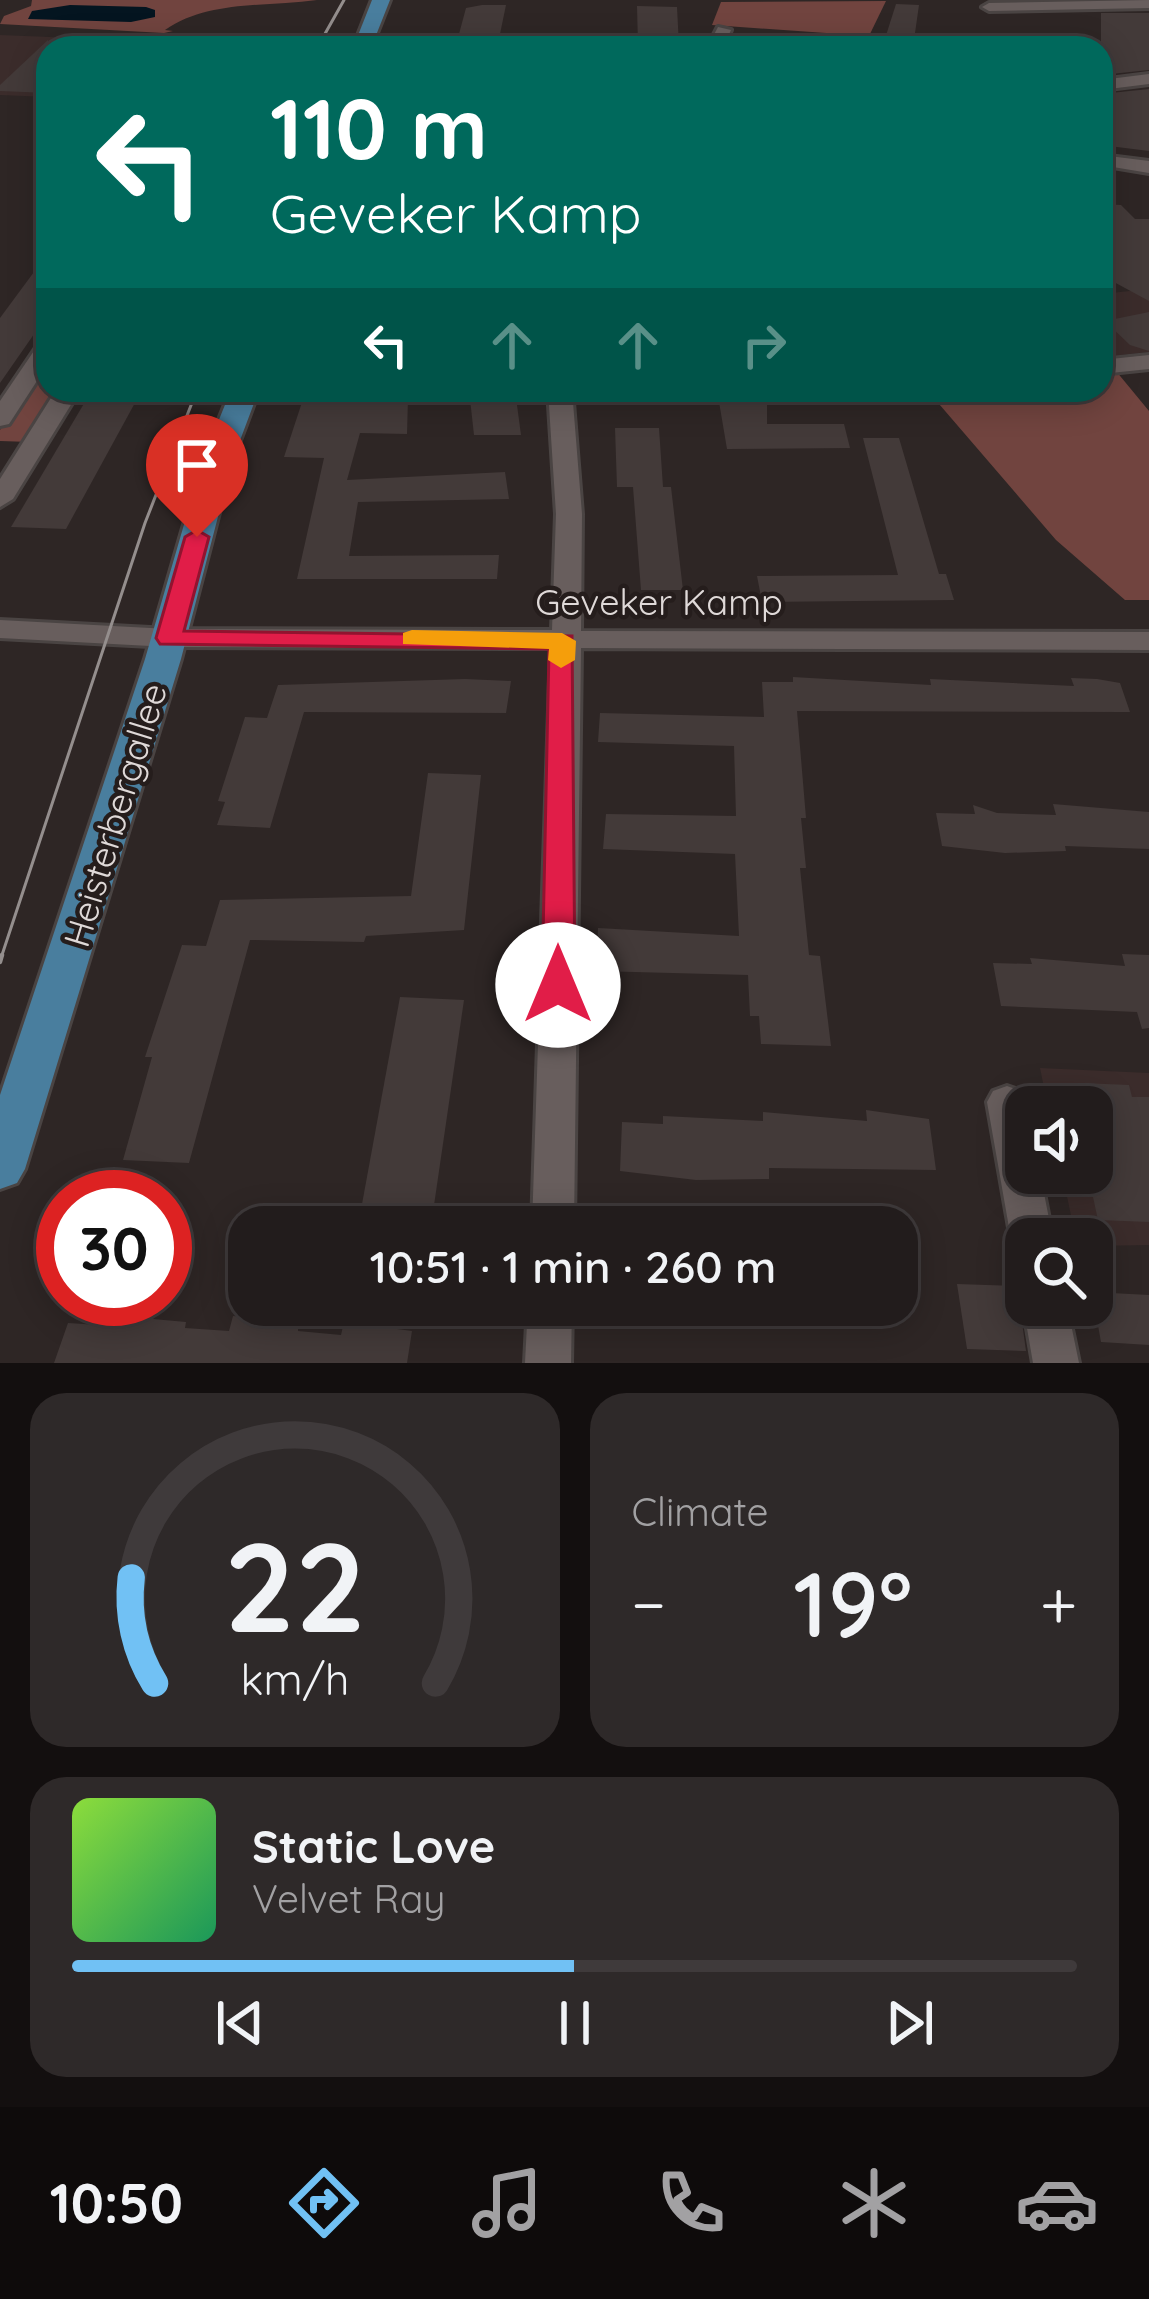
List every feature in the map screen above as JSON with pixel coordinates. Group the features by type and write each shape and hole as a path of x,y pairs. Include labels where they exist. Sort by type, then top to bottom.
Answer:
{"main road":[{"path":"367,36 381,0"},
{"name":"Heisterbergallee","path":"0,1169 239,402"}],"street":[{"path":"989,7 1149,4"},
{"path":"720,36 723,29"},
{"path":"1113,84 1149,80"},
{"path":"1113,162 1149,167"},
{"path":"1113,366 1149,362"},
{"path":"0,419 36,365"},
{"path":"0,499 61,402"},
{"path":"553,1206 569,474 561,402"},
{"path":"0,449 31,450"},
{"name":"Geveker Kamp","path":"0,629 169,638 1149,641"},
{"path":"548,1363 549,1326"},
{"path":"1049,1326 1056,1363"}],"shaded area":[{"path":"32,0 317,0 219,9 182,20 165,30 173,31 164,33 0,24 4,16 31,6"},
{"path":"886,1 869,36 712,25 721,2"},
{"path":"0,35 36,36 36,96 0,95"},
{"path":"1149,289 1149,352 1113,356 1113,293"},
{"path":"1113,371 1149,411 1149,600 1125,600 1056,540 937,402 1113,402"},
{"path":"36,375 36,402 55,402 30,442 0,441 0,430"},
{"path":"1040,1068 1149,1073 1149,1245 1113,1246 1113,1218 1072,1218 1066,1194 1113,1194 1113,1086 1044,1086"}],"water":[{"path":"70,5 146,7 155,10 155,17 131,22 28,19 32,11"}],"building":[{"path":"896,4 919,5 914,36 886,36"},
{"path":"506,5 500,34 459,34 466,8"},
{"path":"637,6 677,7 678,36 638,36"},
{"path":"1101,13 1149,13 1149,70 1113,74 1113,36 1101,36"},
{"path":"36,51 36,92 0,91 0,85"},
{"path":"1149,89 1149,151 1113,146 1113,93"},
{"path":"1113,205 1121,205 1135,219 1149,219 1149,301 1113,282"},
{"path":"36,269 36,331 0,383 0,318"},
{"path":"1149,312 1149,351 1130,345 1113,329 1113,319"},
{"path":"85,402 135,402 66,529 11,527"},
{"path":"302,402 408,402 407,434 360,433 347,480 505,472 509,499 358,502 349,556 499,555 497,579 297,579 324,458 284,457"},
{"path":"470,402 517,402 521,435 474,435"},
{"path":"719,402 767,402 767,424 844,424 850,448 727,449"},
{"path":"615,428 659,428 663,487 671,487 683,590 641,590 633,487 617,487"},
{"path":"863,438 899,438 939,574 946,574 954,600 762,602 757,576 898,575"},
{"path":"793,677 1074,686 1071,678 1097,679 1120,683 1130,712 797,711 806,818 801,818 806,868 800,868 809,955 820,956 831,1046 761,1044 759,1016 750,1016 748,975 596,971 598,928 739,936 735,854 603,849 606,814 736,816 734,746 598,742 600,713 764,717 762,682 793,682"},
{"path":"511,681 506,713 304,712 270,828 217,825 225,802 218,801 245,717 267,718 278,685"},
{"path":"428,773 481,775 464,930 366,936 364,942 250,940 189,1163 123,1160 152,1057 145,1057 182,945 206,946 220,900 411,896"},
{"path":"1053,804 1149,812 1149,849 1065,846 1066,851 1005,853 942,846 936,813 975,814 973,805 997,813 1056,815"},
{"path":"1122,954 1149,955 1149,1028 1142,1029 1137,1012 1001,1006 993,963 1032,964 1030,958 1125,966"},
{"path":"400,997 464,1000 434,1206 362,1206"},
{"path":"1129,1085 1132,1097 1149,1097 1149,1222 1098,1218 1093,1197 1085,1197 1113,1194 1113,1086 1083,1086"},
{"path":"866,1110 929,1119 936,1170 769,1168 769,1179 696,1180 620,1171 622,1122 663,1124 663,1116 763,1121 763,1112 867,1121"},
{"path":"957,1284 1005,1286 1005,1326 1023,1326 1026,1351 967,1349"},
{"path":"1113,1293 1149,1295 1149,1345 1101,1342 1098,1326 1113,1326"},
{"path":"67,1326 185,1326 229,1331 230,1326 282,1326 341,1335 343,1326 412,1331 407,1363 54,1363"}],"tram line":[{"path":"324,36 344,0"},
{"path":"1,958 145,523 192,402"},
{"path":"0,962 2,955"}],"slow traffic":[{"path":"412,638 562,641 561,660"}],"route":[{"path":"197,537 169,638 562,641 558,985"}]}
